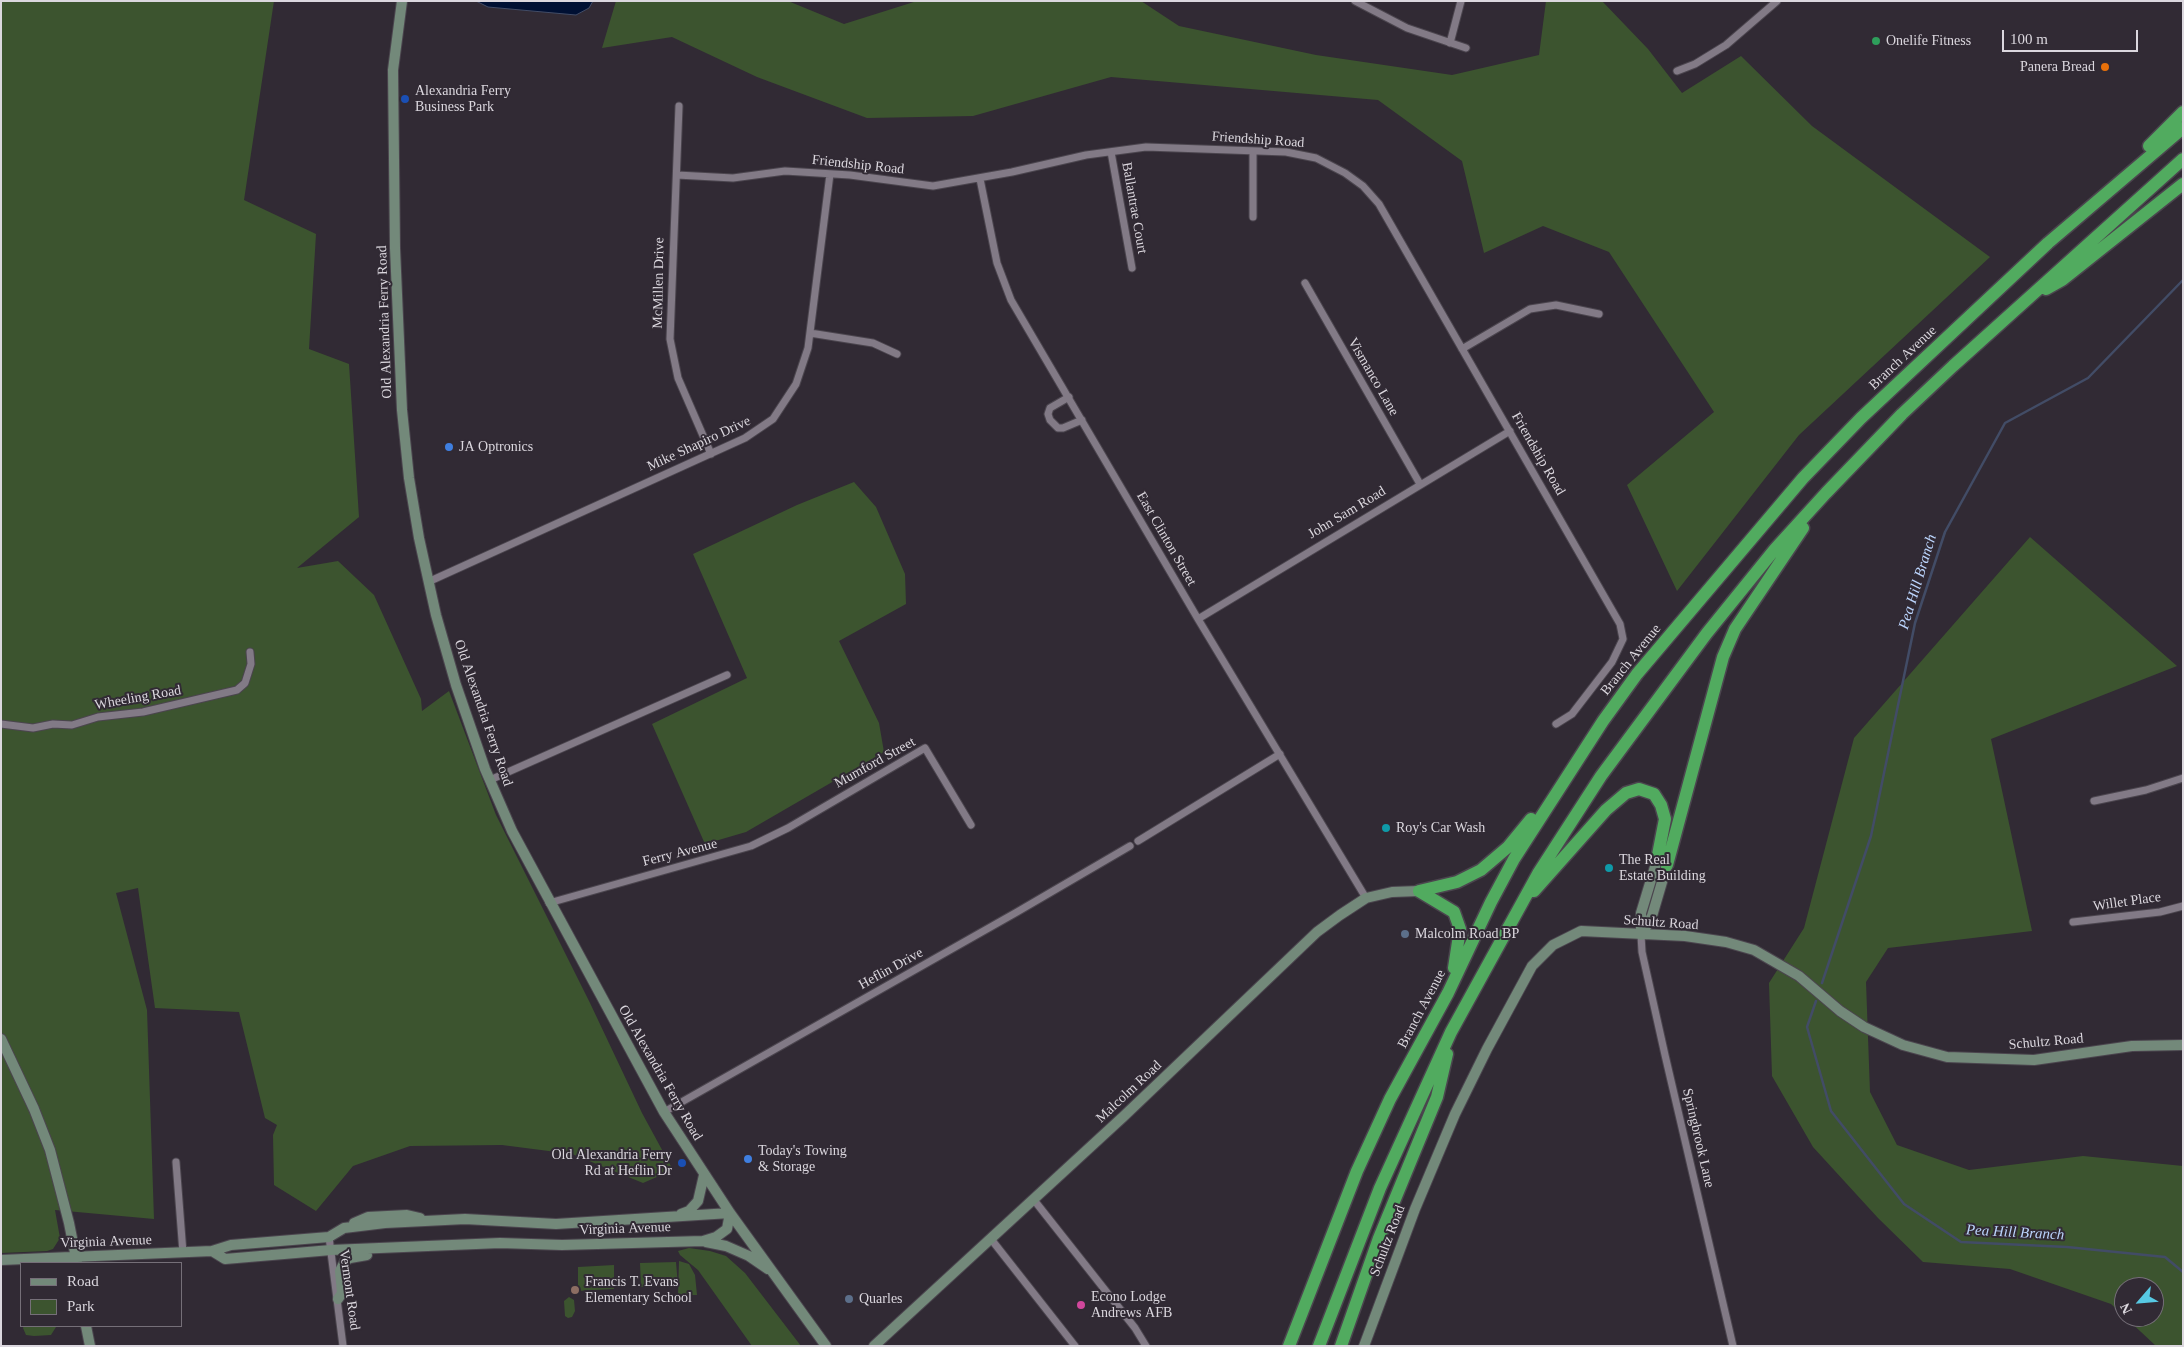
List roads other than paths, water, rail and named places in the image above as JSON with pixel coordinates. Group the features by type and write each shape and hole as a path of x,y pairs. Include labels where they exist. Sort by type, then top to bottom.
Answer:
{"highway":[{"path":"2048,243 2183,112"},
{"name":"Branch Avenue","path":"1290,1346 1357,1172 1386,1108 1448,993 1490,902 1514,859 1603,721 1637,674 1803,478 1902,379 2048,243 2183,128"},
{"path":"1319,1346 1380,1188 1451,1032 1520,905 1563,832 1601,776 1686,660 1774,549 1826,493 1902,414 2183,159"},
{"path":"2029,298 2062,280 2183,184"},
{"path":"1662,863 1723,657 1735,629 1826,493"},
{"path":"1419,891 1457,882 1481,870 1508,848 1574,766"},
{"path":"1520,905 1606,810 1626,793 1639,789 1654,794 1661,805 1665,819 1662,863"},
{"path":"1419,891 1454,912 1460,929 1459,948 1448,993"},
{"path":"1341,1346 1379,1238 1437,1097 1451,1032"},
{"path":"1280,1346 1322,1266"}],"street":[{"name":"Old Alexandria Ferry Road","path":"402,1 393,70 394,179 400,370 409,478 428,582 456,685 490,780 512,831 664,1112 730,1213 826,1346"},
{"path":"1355,1 1407,28 1466,48"},
{"path":"1450,43 1461,1"},
{"path":"1677,70 1695,64 1726,45 1777,1"},
{"name":"McMillen Drive","path":"679,106 671,277 672,352 682,388 711,454"},
{"name":"Friendship Road","path":"677,175 733,178 781,171 830,174 933,186 980,179 1111,152 1146,147 1286,152 1316,158 1340,169 1364,186 1379,204 1620,624 1623,636 1612,662 1576,709 1556,724"},
{"path":"1253,151 1253,217"},
{"name":"Ballantrae Court","path":"1111,152 1132,268"},
{"name":"Mike Shapiro Drive","path":"428,582 711,454 753,434 773,419 790,395 800,374 810,333 830,174"},
{"name":"East Clinton Street","path":"980,179 993,249 1006,290 1198,619 1366,898"},
{"name":"Vismanco Lane","path":"1305,283 1420,484"},
{"path":"1462,349 1530,309 1556,305 1598,314"},
{"path":"810,333 873,343 897,354"},
{"path":"1069,397 1050,408 1048,414 1052,424 1063,428 1082,420"},
{"name":"John Sam Road","path":"1198,619 1510,431"},
{"name":"Wheeling Road","path":"1,724 34,728 53,724 72,725 98,717 143,712 237,690 245,683 251,664 250,652"},
{"path":"490,780 727,676"},
{"name":"Mumford Street","path":"812,813 925,748 971,824"},
{"path":"1138,841 1280,754"},
{"path":"2094,801 2146,790 2183,778"},
{"name":"Ferry Avenue","path":"549,902 738,851 766,839 812,813"},
{"name":"Heflin Drive","path":"664,1112 1130,846"},
{"path":"1641,935 1652,916 1662,863"},
{"name":"Malcolm Road","path":"874,1346 1034,1200 1318,932 1340,914 1366,898 1392,892 1419,891"},
{"name":"Willet Place","path":"2073,922 2160,912 2183,906"},
{"name":"Schultz Road","path":"1364,1346 1415,1209 1455,1114 1487,1049 1532,966 1553,945 1581,931 1685,936 1726,942 1754,950 1799,976 1840,1011 1864,1027 1903,1045 1936,1055 1964,1059 2034,1060 2132,1046 2183,1044"},
{"name":"Springbrook Lane","path":"1641,935 1642,952 1663,1046 1733,1346"},
{"path":"1,1039 38,1116 50,1150 76,1260"},
{"path":"176,1162 183,1253"},
{"path":"676,1217 696,1205 704,1175"},
{"path":"1034,1200 1135,1328 1146,1346"},
{"name":"Virginia Avenue","path":"1,1260 76,1260 212,1251 232,1245 329,1237 344,1228 385,1223 466,1220 556,1224 730,1213 727,1229 716,1237 703,1241 562,1245 500,1243 331,1250 224,1259 212,1251"},
{"name":"Vermont Road","path":"329,1237 344,1346"},
{"path":"992,1239 1075,1346"},
{"path":"703,1241 726,1246 749,1256 773,1272"},
{"path":"338,1300 342,1293 340,1271 345,1261 350,1258 367,1255 375,1249"},
{"path":"86,1327 90,1346"}],"water":[{"path":"476,1 593,1 589,8 576,15 488,7"}],"waterway":[{"name":"Pea Hill Branch","path":"1822,983 1871,836 1915,623 1945,532 2005,423 2088,378 2183,280"},
{"name":"Pea Hill Branch","path":"1816,1001 1807,1027 1831,1111 1904,1204 1961,1242 2067,1247 2165,1257 2183,1272"}],"place":[{"name":"Onelife Fitness","path":"1876,41"},
{"name":"Panera Bread","path":"2105,67"},
{"name":"Alexandria Ferry Business Park","path":"405,99"},
{"name":"JA Optronics","path":"449,447"},
{"name":"Roy's Car Wash","path":"1386,828"},
{"name":"The Real Estate Building","path":"1609,868"},
{"name":"Malcolm Road BP","path":"1405,934"},
{"name":"Today's Towing & Storage","path":"748,1159"},
{"name":"Old Alexandria Ferry Rd at Heflin Dr","path":"682,1163"},
{"name":"Francis T. Evans Elementary School","path":"575,1290"},
{"name":"Quarles","path":"849,1299"},
{"name":"Econo Lodge Andrews AFB","path":"1081,1305"}]}
